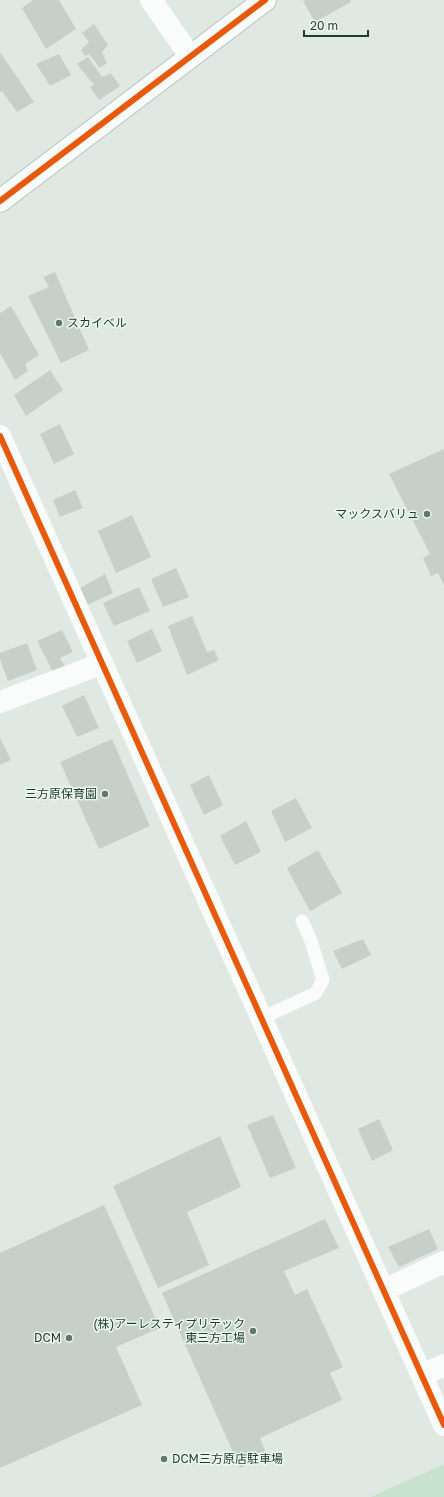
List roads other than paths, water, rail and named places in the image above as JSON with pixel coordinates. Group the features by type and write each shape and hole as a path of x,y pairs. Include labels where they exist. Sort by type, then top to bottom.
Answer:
{"street":[{"path":"150,0 190,56"},
{"path":"0,200 265,0"},
{"path":"0,436 101,664 423,1375 444,1425"},
{"path":"0,702 101,664"},
{"path":"384,1290 444,1262"},
{"path":"423,1375 444,1365"}],"lane":[{"path":"262,1018 316,993 323,980 322,972 310,938 302,921"}],"place":[{"name":"スカイベル","path":"59,323"},
{"name":"マックスバリュ","path":"427,514"},
{"name":"三方原保育園","path":"105,794"},
{"name":"(株)アーレスティプリテック 東三方工場","path":"253,1331"},
{"name":"DCM","path":"69,1338"},
{"name":"DCM三方原店駐車場","path":"164,1459"}]}
